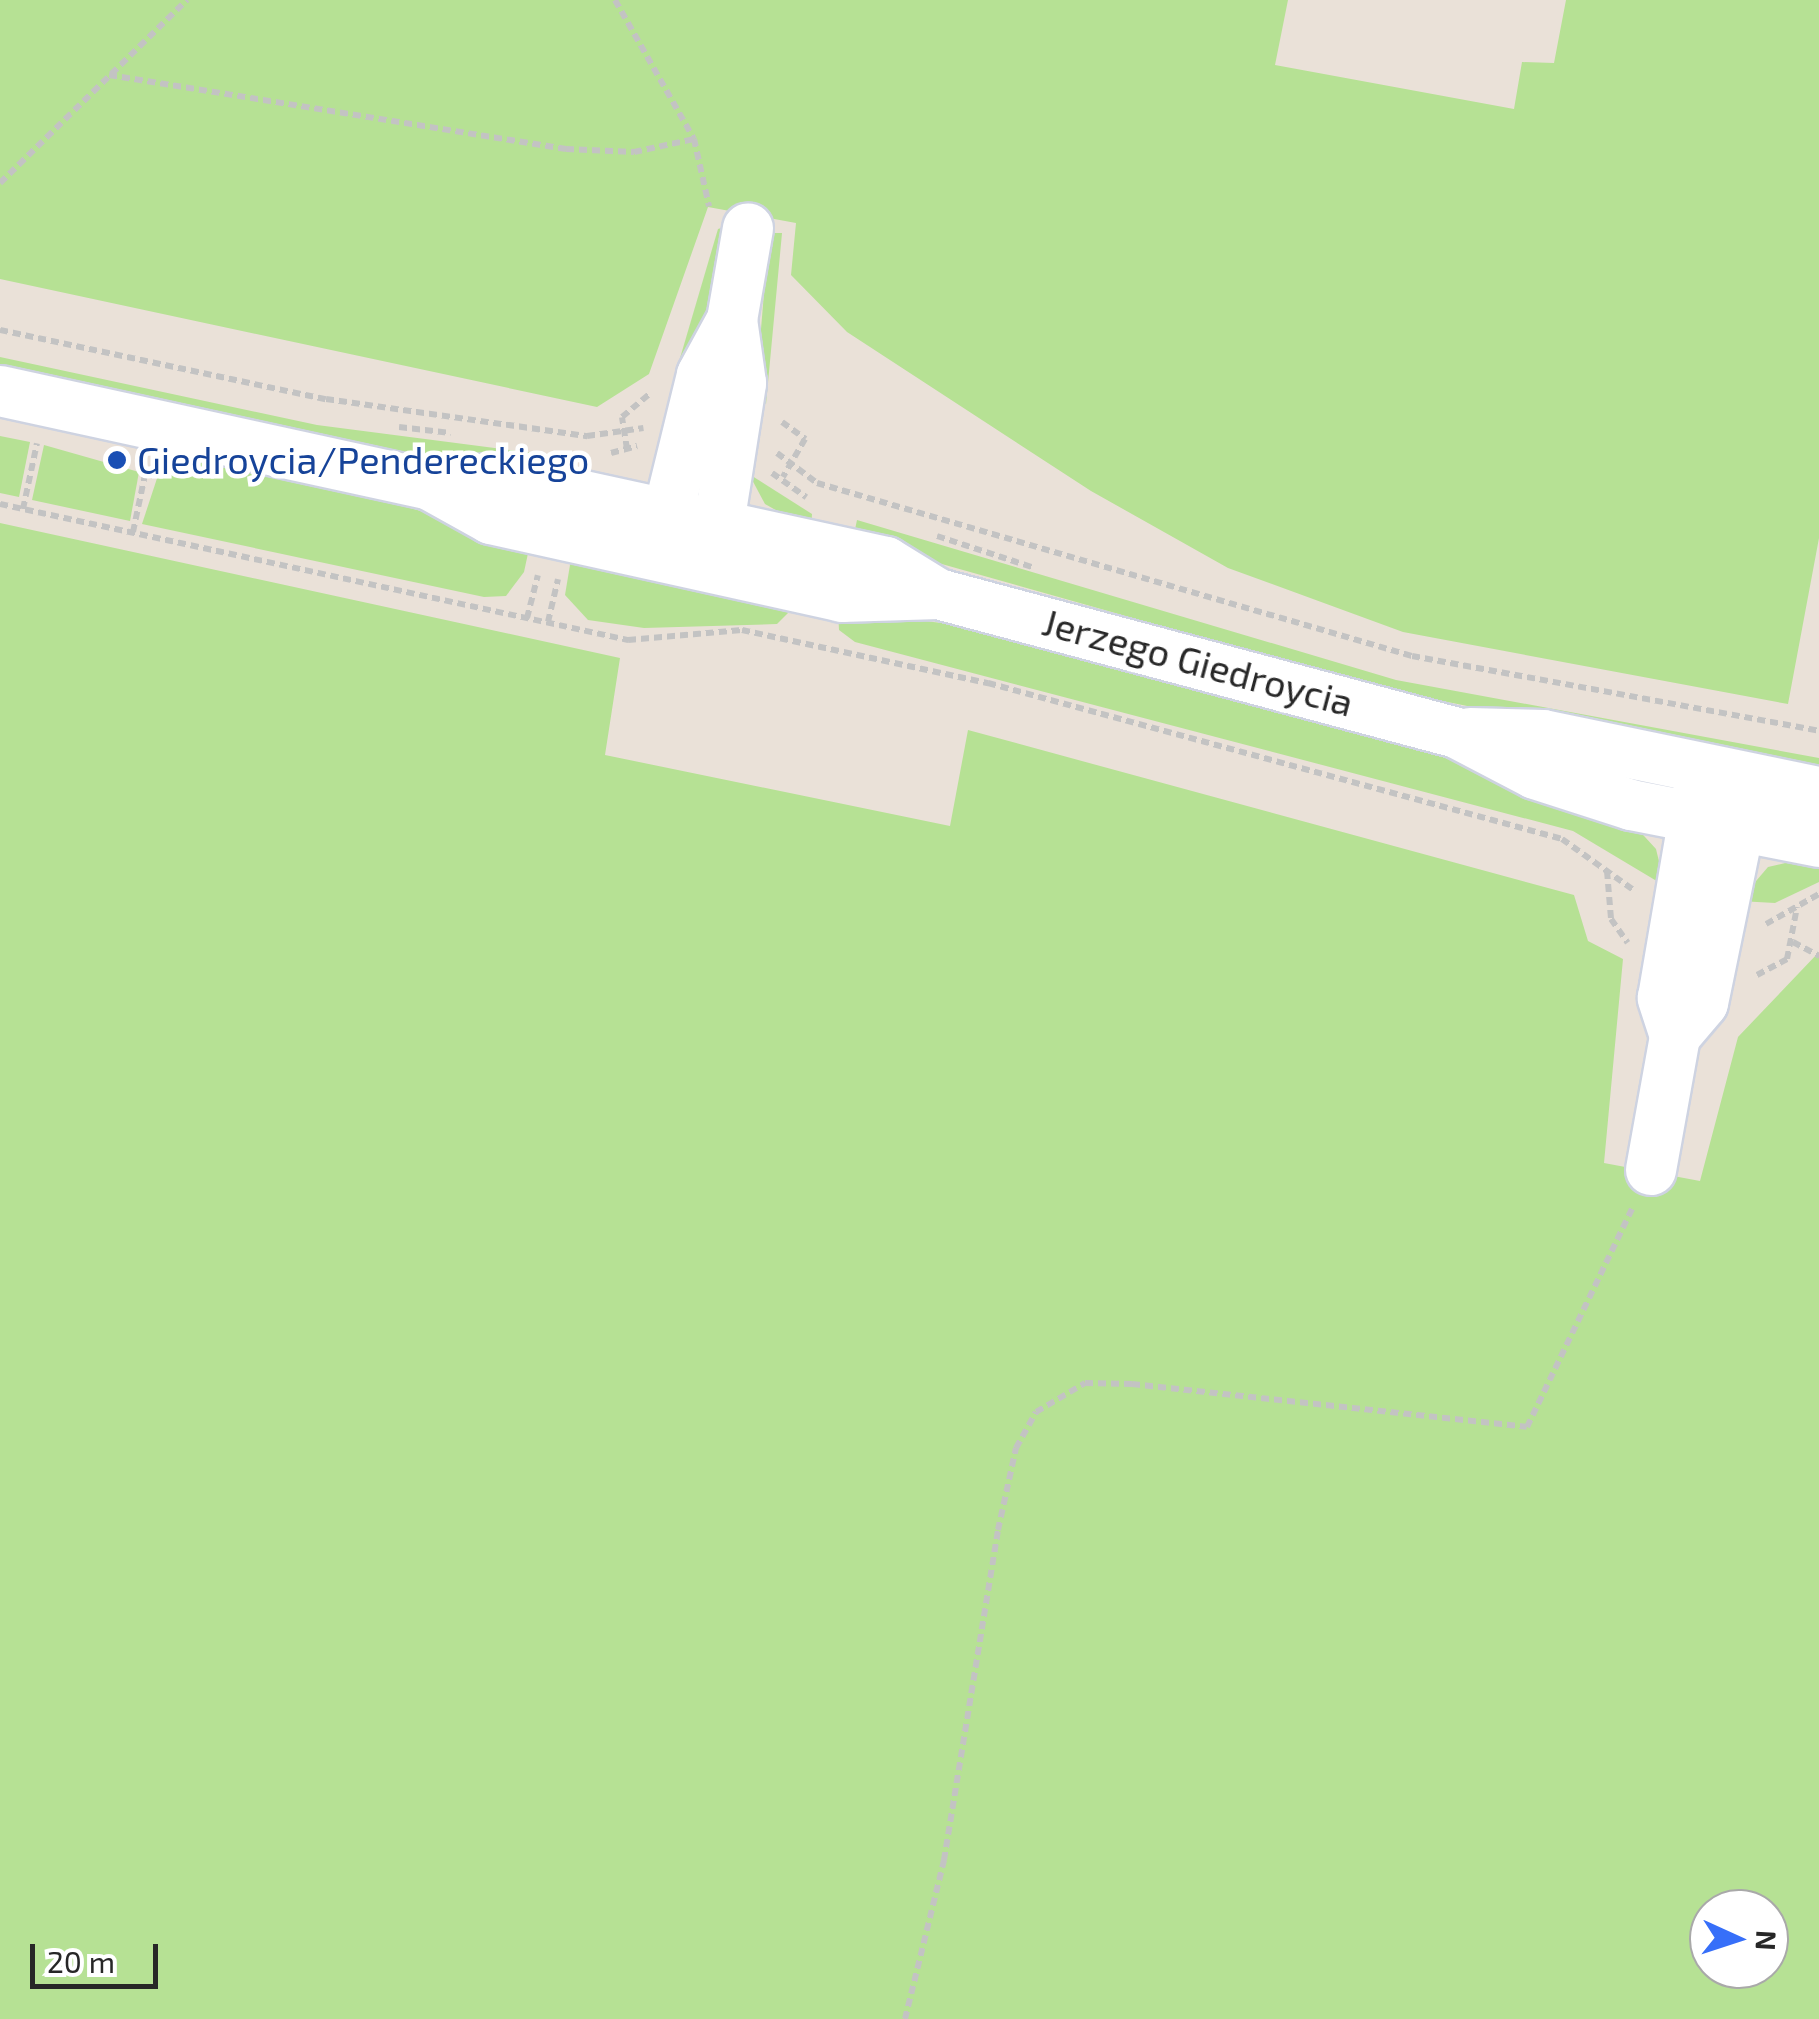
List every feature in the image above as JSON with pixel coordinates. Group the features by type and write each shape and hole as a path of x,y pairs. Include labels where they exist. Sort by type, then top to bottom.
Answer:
{"street":[{"path":"716,544 741,383 732,320 731,226"},
{"path":"663,533 702,375 732,320"},
{"name":"Jerzego Giedroycia","path":"0,391 428,484 491,519 663,533 716,544 855,599 938,594 1456,733 1534,774 1716,824 1819,842"},
{"name":"Jerzego Giedroycia","path":"1456,733 1543,735 1819,792"},
{"path":"1651,1170 1676,1036 1663,998 1716,824 1726,775"}],"path":[{"path":"0,183 187,0"},
{"path":"615,0 694,139 731,226"},
{"path":"109,75 566,149 634,152 694,139"},
{"path":"0,330 326,400 586,436 655,426"},
{"path":"393,426 468,434"},
{"path":"22,509 38,435 57,439"},
{"path":"486,436 536,444"},
{"path":"768,447 817,483 1357,642 1819,731"},
{"path":"600,456 652,448"},
{"path":"134,532 148,458"},
{"path":"761,470 824,506"},
{"path":"0,504 628,640 742,630 988,684 1562,839 1650,903"},
{"path":"915,529 1057,575"},
{"path":"528,618 540,565"},
{"path":"548,622 560,569"},
{"path":"1746,922 1763,925 1819,894"},
{"path":"1793,942 1819,956"},
{"path":"904,2019 944,1860 1002,1514 1036,1412 1085,1384 1132,1384 1526,1428 1651,1170"}],"green space":[{"path":"0,0 1288,0 1275,65 1514,109 1522,62 1554,63 1566,0 1819,0 1819,538 1788,704 1403,632 1228,568 1091,491 847,332 791,275 796,223 708,207 649,374 597,407 0,279"},
{"path":"733,224 695,350 678,365 718,229"},
{"path":"769,233 782,233 766,404 756,389"},
{"path":"0,357 317,425 549,455 545,472 414,456 0,370"},
{"path":"0,436 30,442 19,497 0,493"},
{"path":"44,445 139,472 130,521 32,500"},
{"path":"166,451 374,497 530,544 524,572 506,596 484,597 142,524"},
{"path":"749,474 812,514 811,530 765,504"},
{"path":"857,520 1396,680 1819,758 1819,778 1384,689 853,539"},
{"path":"0,523 620,658 605,755 950,826 968,730 1574,895 1588,941 1623,959 1604,1163 1700,1181 1738,1037 1819,952 1819,2019 0,2019"},
{"path":"572,553 795,606 777,624 644,628 588,620 565,595"},
{"path":"838,610 965,626 1383,735 1634,825 1656,849 1665,886 1573,831 855,642 839,630"},
{"path":"1819,855 1819,882 1775,903 1739,901 1768,867"}],"place":[{"name":"Giedroycia/Pendereckiego","path":"117,460"}]}
